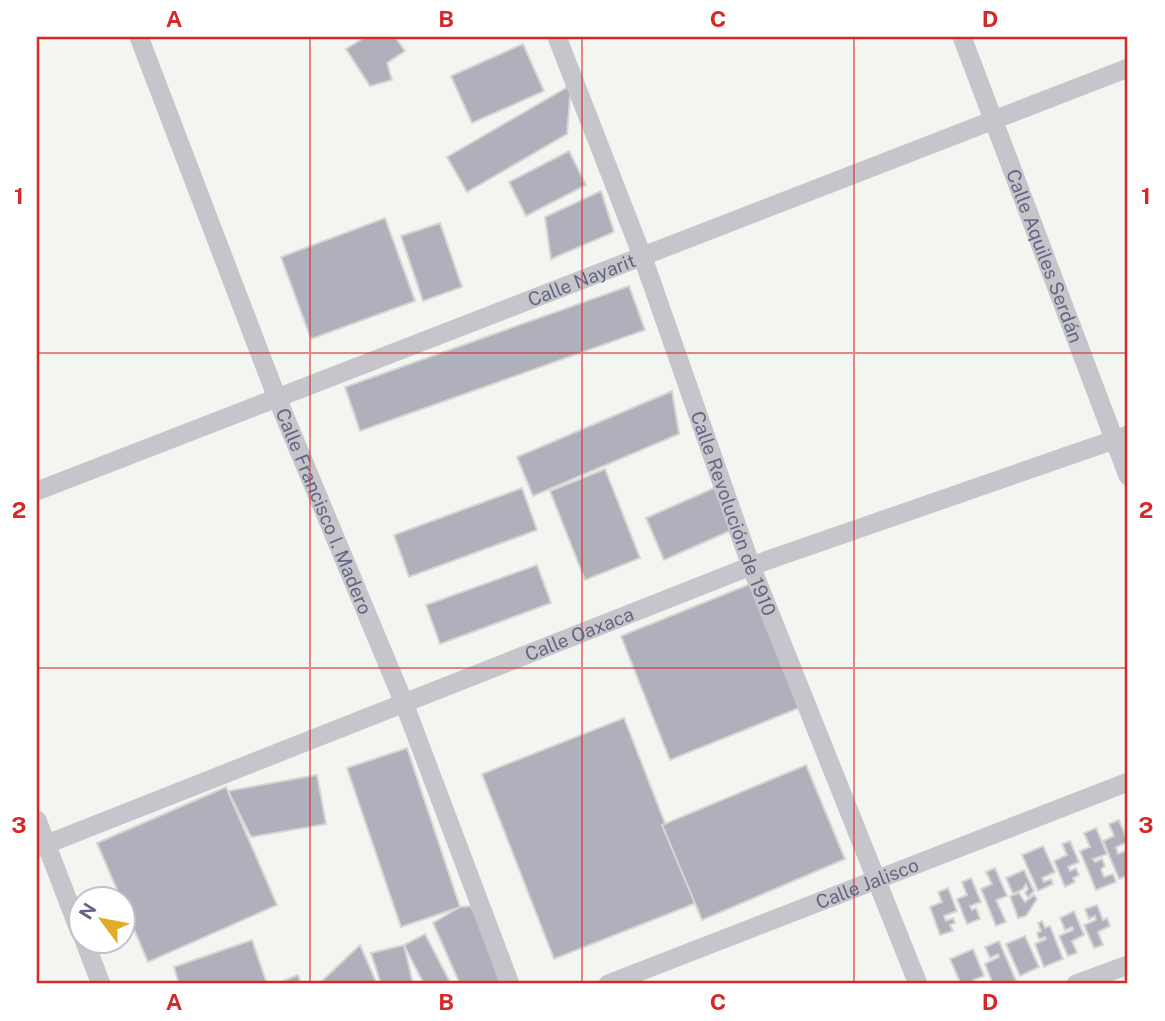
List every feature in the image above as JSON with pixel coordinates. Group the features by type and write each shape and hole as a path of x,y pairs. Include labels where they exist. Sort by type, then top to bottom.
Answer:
{"street":[{"name":"Calle Francisco I. Madero","path":"139,37 277,398 404,703 510,984"},
{"name":"Calle Revolución de 1910","path":"557,37 643,258 751,566 918,984"},
{"name":"Calle Aquiles Serdán","path":"962,37 1122,437 1128,476"},
{"name":"Calle Nayarit","path":"37,491 1128,68"},
{"name":"Calle Oaxaca","path":"42,846 751,566 1122,437"},
{"name":"Calle Jalisco","path":"608,984 1128,782"},
{"path":"37,820 42,846 66,900"},
{"path":"89,954 101,984"},
{"path":"1076,984 1128,965"}],"building":[{"path":"365,37 395,37 405,51 387,63 392,80 370,86 346,49"},
{"path":"523,44 544,91 472,123 451,76"},
{"path":"571,85 567,134 467,192 447,157"},
{"path":"569,151 586,185 526,216 509,182"},
{"path":"601,191 614,232 551,259 545,217"},
{"path":"385,218 415,301 311,339 281,257"},
{"path":"440,223 462,287 423,301 401,236"},
{"path":"629,286 645,330 360,431 345,387"},
{"path":"672,391 679,434 533,496 517,457"},
{"path":"605,469 640,558 585,580 550,491"},
{"path":"522,488 537,530 409,577 394,535"},
{"path":"714,488 732,530 664,560 646,518"},
{"path":"537,565 551,603 440,644 426,605"},
{"path":"750,584 799,708 670,760 621,636"},
{"path":"624,718 696,903 554,959 482,774"},
{"path":"407,748 460,907 401,927 347,768"},
{"path":"806,765 845,859 702,920 662,825"},
{"path":"317,775 326,824 251,837 228,791"},
{"path":"226,787 277,905 148,962 136,934 136,884 115,884 97,843"},
{"path":"1119,820 1128,842 1116,847 1118,854 1128,850 1128,875 1119,879 1103,841 1114,836 1109,824"},
{"path":"1096,828 1107,854 1093,859 1095,862 1102,859 1105,866 1101,869 1104,877 1113,874 1116,882 1096,890 1080,851 1090,847 1084,833"},
{"path":"1070,841 1079,862 1068,867 1070,871 1076,868 1079,875 1073,878 1075,882 1065,887 1054,861 1067,855 1062,844"},
{"path":"1043,846 1055,872 1042,878 1044,882 1051,879 1053,884 1038,891 1022,855"},
{"path":"995,868 1007,896 996,900 1006,922 996,926 981,889 992,884 986,872"},
{"path":"1024,870 1034,891 1028,897 1025,893 1028,889 1026,884 1023,889 1013,894 1006,878"},
{"path":"971,878 981,902 970,906 972,910 976,908 980,919 967,924 957,899 967,895 962,882"},
{"path":"948,888 957,911 944,916 946,921 953,918 955,923 950,925 953,931 940,935 930,907 942,902 938,892"},
{"path":"1019,893 1025,902 1034,895 1037,899 1026,916 1018,918 1010,896"},
{"path":"1097,905 1103,920 1107,918 1110,926 1098,932 1103,945 1094,948 1084,925 1096,920 1095,916 1089,919 1085,909"},
{"path":"471,906 506,984 460,984 433,923 460,907"},
{"path":"1074,911 1084,935 1072,941 1077,953 1068,956 1059,936 1073,930 1072,927 1065,930 1060,918"},
{"path":"1042,921 1045,928 1050,926 1063,959 1044,967 1035,944 1046,939 1039,939 1037,933 1041,931 1038,923"},
{"path":"425,934 451,984 424,984 404,945"},
{"path":"1025,936 1039,967 1020,976 1006,944"},
{"path":"252,940 267,984 179,984 174,967"},
{"path":"999,941 1017,983 993,984 985,964 999,957 998,954 990,958 985,947"},
{"path":"360,945 377,984 323,984 322,981"},
{"path":"404,945 413,984 381,984 371,953"},
{"path":"973,949 984,976 973,980 975,984 961,984 950,959"},
{"path":"298,975 301,984 275,984"}]}
